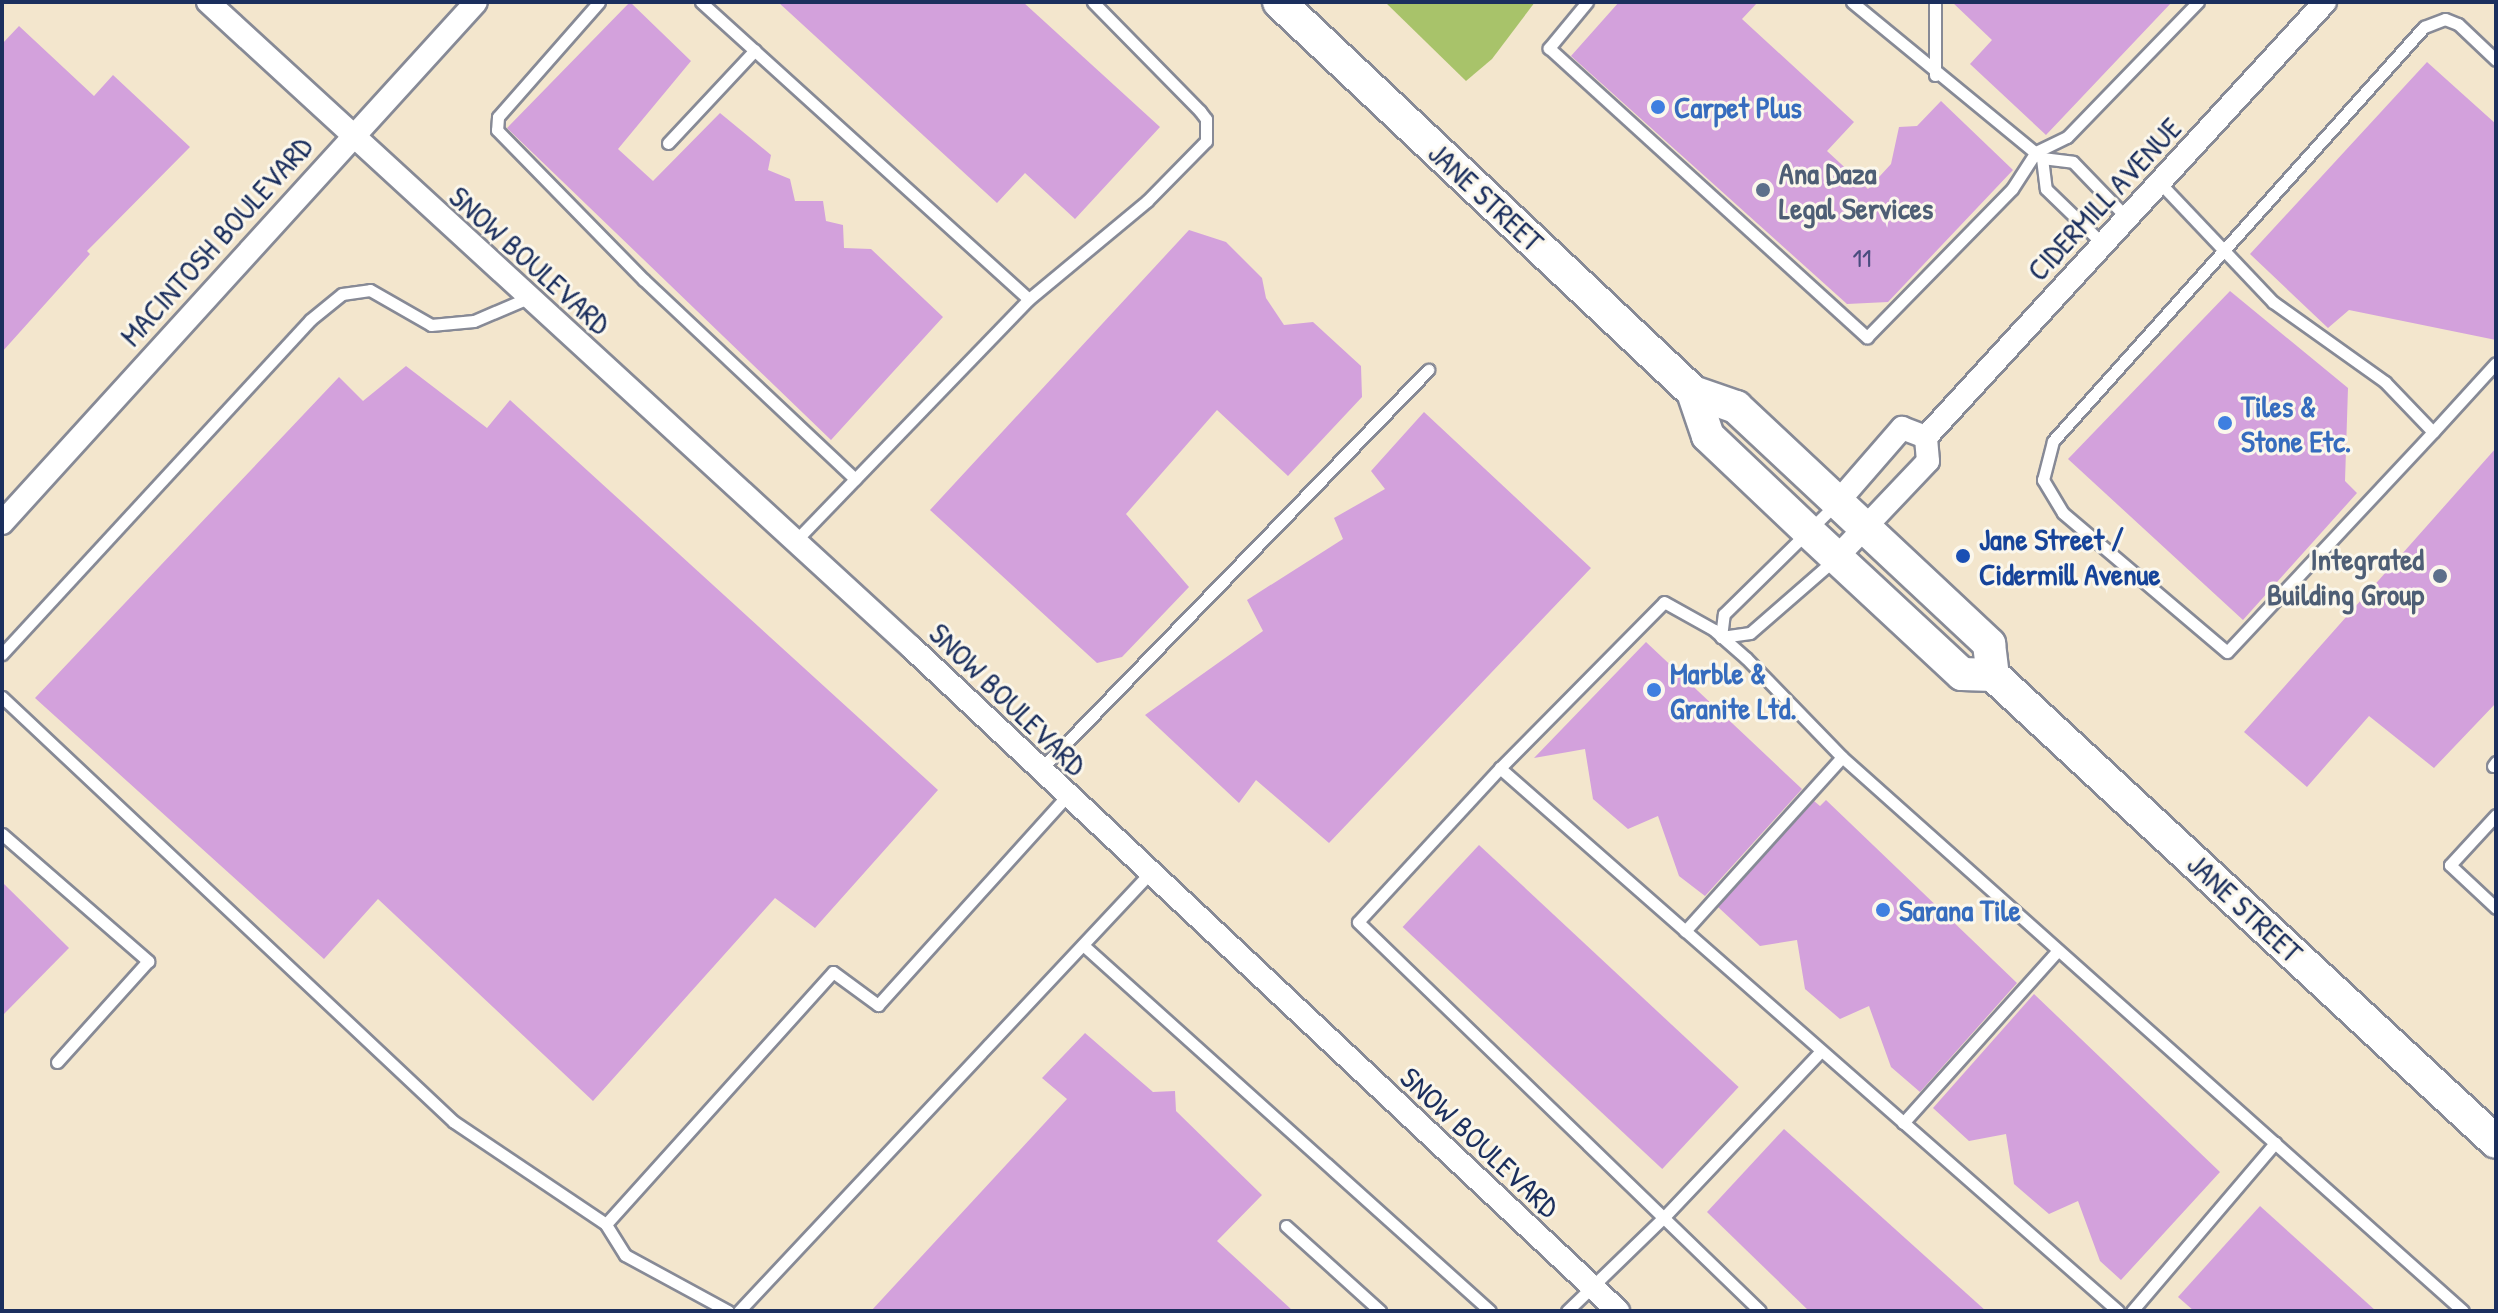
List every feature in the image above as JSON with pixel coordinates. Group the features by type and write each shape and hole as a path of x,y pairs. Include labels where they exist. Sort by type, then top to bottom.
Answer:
{"main road":[{"name":"JANE STREET","path":"1279,2 1693,392 1736,407 1865,532 1989,644 1993,675 2496,1142"},
{"name":"JANE STREET","path":"1693,392 1708,436 1808,531 1962,674 1993,675"}],"street":[{"name":"SNOW BOULEVARD","path":"208,2 350,137 795,541 1618,1311"},
{"name":"MACINTOSH BOULEVARD","path":"2,523 476,2"},
{"name":"CIDERMILL AVENUE","path":"1837,557 1865,532 1928,461 1926,437 2325,2"},
{"path":"1836,504 1902,428 1926,437"}],"lane":[{"path":"599,2 498,117 497,130 644,280 855,479"},
{"path":"701,2 1029,299"},
{"path":"795,541 1029,299 1196,156 1208,131 1200,111 1093,2"},
{"path":"1587,2 1549,48 1867,337 2012,189 2039,155 2067,137 2198,2"},
{"path":"1852,2 1935,75 2039,155 2073,162 2127,218"},
{"path":"1935,2 1935,75"},
{"path":"2496,60 2458,24 2445,19 2424,27 2222,248 2053,441 2043,480 2063,513 2227,652 2496,363"},
{"path":"668,143 755,50"},
{"path":"2039,155 2046,189 2102,243"},
{"path":"2160,183 2273,302 2385,382 2433,432"},
{"path":"2,654 310,320 342,294 370,290 431,325 474,321 528,298"},
{"path":"1039,771 1428,370"},
{"path":"1721,637 1724,614 1836,504"},
{"path":"1721,637 1750,633 1837,557"},
{"path":"1760,1311 1358,922 1500,768 1664,602 1721,637 1842,757 2463,1311"},
{"path":"2,697 454,1122 606,1224 625,1255 728,1311"},
{"path":"1685,931 1842,757"},
{"path":"1500,768 2118,1311"},
{"path":"606,1224 833,972 878,1005 1066,797"},
{"path":"2496,815 2450,865 2496,908"},
{"path":"2,834 148,961 57,1062"},
{"path":"739,1311 1149,874"},
{"path":"1083,945 1490,1311"},
{"path":"1903,1123 2058,950"},
{"path":"1567,1311 1665,1216 1821,1051"},
{"path":"2132,1311 2275,1143"},
{"path":"1286,1226 1380,1311"}],"green space":[{"path":"1385,2 1535,2 1492,59 1466,81"}],"building":[{"path":"630,2 691,61 618,149 653,181 720,113 771,155 768,170 790,179 795,201 823,201 826,221 843,225 844,248 871,249 943,317 831,440 507,128"},
{"path":"778,2 1023,2 1160,127 1075,219 1025,173 997,203"},
{"path":"1619,2 1758,2 1742,19 1854,122 1827,151 1868,189 1891,164 1899,127 1917,126 1941,101 2013,170 1888,302 1847,304 1571,56"},
{"path":"1952,2 2172,2 2046,135 1970,64 1992,40"},
{"path":"19,26 94,96 113,75 190,147 87,251 90,254 2,352 2,44"},
{"path":"2427,62 2496,124 2496,340 2349,310 2328,328 2250,254"},
{"path":"1189,230 1226,242 1262,278 1266,298 1284,325 1313,322 1361,366 1362,397 1288,476 1217,410 1126,514 1189,587 1122,657 1097,663 930,510"},
{"name":"Tiles & Stone Etc.","path":"2230,291 2348,388 2345,481 2357,493 2243,620 2068,459"},
{"path":"406,366 487,428 510,400 938,790 815,928 775,898 593,1101 378,899 324,959 35,698 339,377 363,401"},
{"path":"1424,412 1591,568 1329,843 1256,780 1239,803 1145,715 1263,631 1247,600 1343,539 1334,518 1385,489 1371,471"},
{"name":"Integrated Building Group","path":"2496,448 2496,703 2434,768 2369,716 2307,787 2244,732"},
{"path":"1646,642 1802,789 1705,896 1679,876 1658,816 1628,829 1593,799 1585,749 1534,758"},
{"path":"1826,800 2017,983 1920,1092 1891,1067 1869,1006 1840,1019 1805,989 1797,940 1760,946 1718,907 1814,801 1820,806"},
{"path":"1479,845 1739,1087 1662,1169 1403,927"},
{"path":"2,882 69,948 2,1016"},
{"path":"2034,994 2220,1172 2121,1280 2100,1261 2078,1201 2049,1214 2014,1184 2006,1134 1969,1141 1933,1108"},
{"path":"1085,1033 1153,1092 1175,1091 1176,1111 1262,1195 1217,1241 1293,1311 871,1311 1067,1099 1042,1078"},
{"path":"1784,1129 1986,1311 1809,1311 1707,1212"},
{"path":"2260,1206 2376,1311 2194,1311 2178,1297"}],"place":[{"name":"Carpet Plus","path":"1658,107"},
{"name":"Ana Daza Legal Services","path":"1763,190"},
{"name":"Tiles & Stone Etc.","path":"2225,423"},
{"name":"Jane Street / Cidermill Avenue","path":"1963,556"},
{"name":"Integrated Building Group","path":"2440,576"},
{"name":"Marble & Granite Ltd.","path":"1654,690"},
{"name":"Sarana Tile","path":"1883,910"}]}
